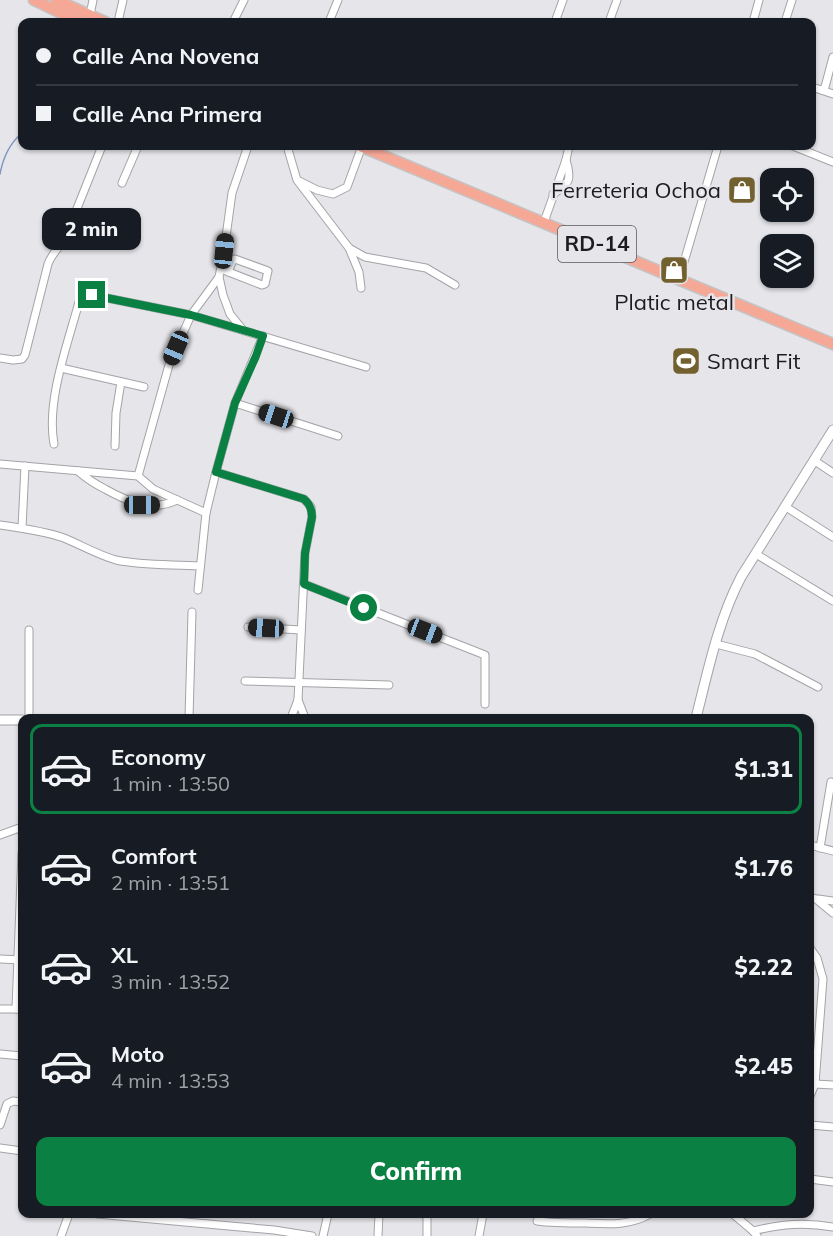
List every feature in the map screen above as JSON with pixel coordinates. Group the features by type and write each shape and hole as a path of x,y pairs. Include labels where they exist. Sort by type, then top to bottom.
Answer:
{"main road":[{"path":"34,0 53,3 85,17"},
{"name":"RD-14","path":"371,150 833,344"}],"street":[{"path":"85,17 93,0"},
{"path":"119,18 123,0"},
{"path":"235,18 244,0"},
{"path":"331,18 338,0"},
{"path":"556,18 562,0"},
{"path":"610,18 617,0"},
{"path":"754,18 759,0"},
{"path":"786,18 792,0"},
{"path":"822,90 825,87 833,57"},
{"path":"816,88 833,94"},
{"path":"0,358 13,360 24,357 50,257 66,236 100,150"},
{"path":"122,183 136,150"},
{"path":"224,270 232,193 247,150"},
{"path":"288,150 297,180 349,248 359,272 361,288"},
{"path":"297,180 317,190 333,194 347,187 360,150"},
{"path":"544,222 566,160 567,150"},
{"path":"679,279 717,150"},
{"path":"803,150 833,162"},
{"path":"349,248 365,257 426,268 455,285"},
{"path":"138,476 169,365 191,315 224,270 232,260 235,259 268,271 268,273 264,285 224,270"},
{"path":"219,277 230,314 243,330"},
{"path":"54,444 53,410 61,368 79,302 85,295 191,315 366,367"},
{"path":"198,590 206,513 216,472 235,403 263,336"},
{"path":"61,368 144,387"},
{"path":"115,446 116,413 121,382"},
{"path":"235,403 338,436"},
{"path":"697,714 731,595 833,430"},
{"path":"815,461 833,472"},
{"path":"0,464 138,476 153,489 206,513"},
{"path":"22,528 25,466"},
{"path":"78,471 118,497 135,504 160,505 177,500"},
{"path":"216,472 304,499 311,507 312,517 305,553 298,700 293,714"},
{"path":"786,507 833,537"},
{"path":"0,525 62,537 114,559 162,566 200,566"},
{"path":"756,554 833,601"},
{"path":"304,584 485,655 485,704"},
{"path":"189,714 192,612"},
{"path":"248,627 301,630"},
{"path":"29,630 29,714"},
{"path":"716,644 755,654 818,687"},
{"path":"245,681 389,685"},
{"path":"298,700 303,714"},
{"path":"0,720 18,720"},
{"path":"820,848 830,813 831,782"},
{"path":"0,835 18,828"},
{"path":"814,846 833,851"},
{"path":"814,898 833,901"},
{"path":"814,899 833,913"},
{"path":"814,954 823,979 815,1084 833,1085"},
{"path":"0,959 18,960"},
{"path":"0,1009 18,1009"},
{"path":"0,1054 18,1056"},
{"path":"0,1125 7,1104 18,1102"},
{"path":"814,1125 833,1127"},
{"path":"0,1148 18,1150"},
{"path":"814,1180 833,1182"},
{"path":"61,1236 68,1218"},
{"path":"140,1218 274,1230 312,1236"},
{"path":"323,1236 327,1218"},
{"path":"378,1236 379,1218"},
{"path":"427,1218 427,1236"},
{"path":"479,1236 482,1218"},
{"path":"537,1221 619,1224 641,1218"},
{"path":"737,1218 753,1234 776,1226 796,1223 833,1227"}],"waterway":[{"path":"0,174 8,151 18,137"}],"place":[{"name":"Ferreteria Ochoa","path":"742,190"},
{"name":"Platic metal","path":"674,270"},
{"name":"Smart Fit","path":"686,361"}],"route":[{"path":"92,295 191,315 263,336 235,403 216,472 304,499 311,507 312,517 305,553 304,584 364,608"}]}
